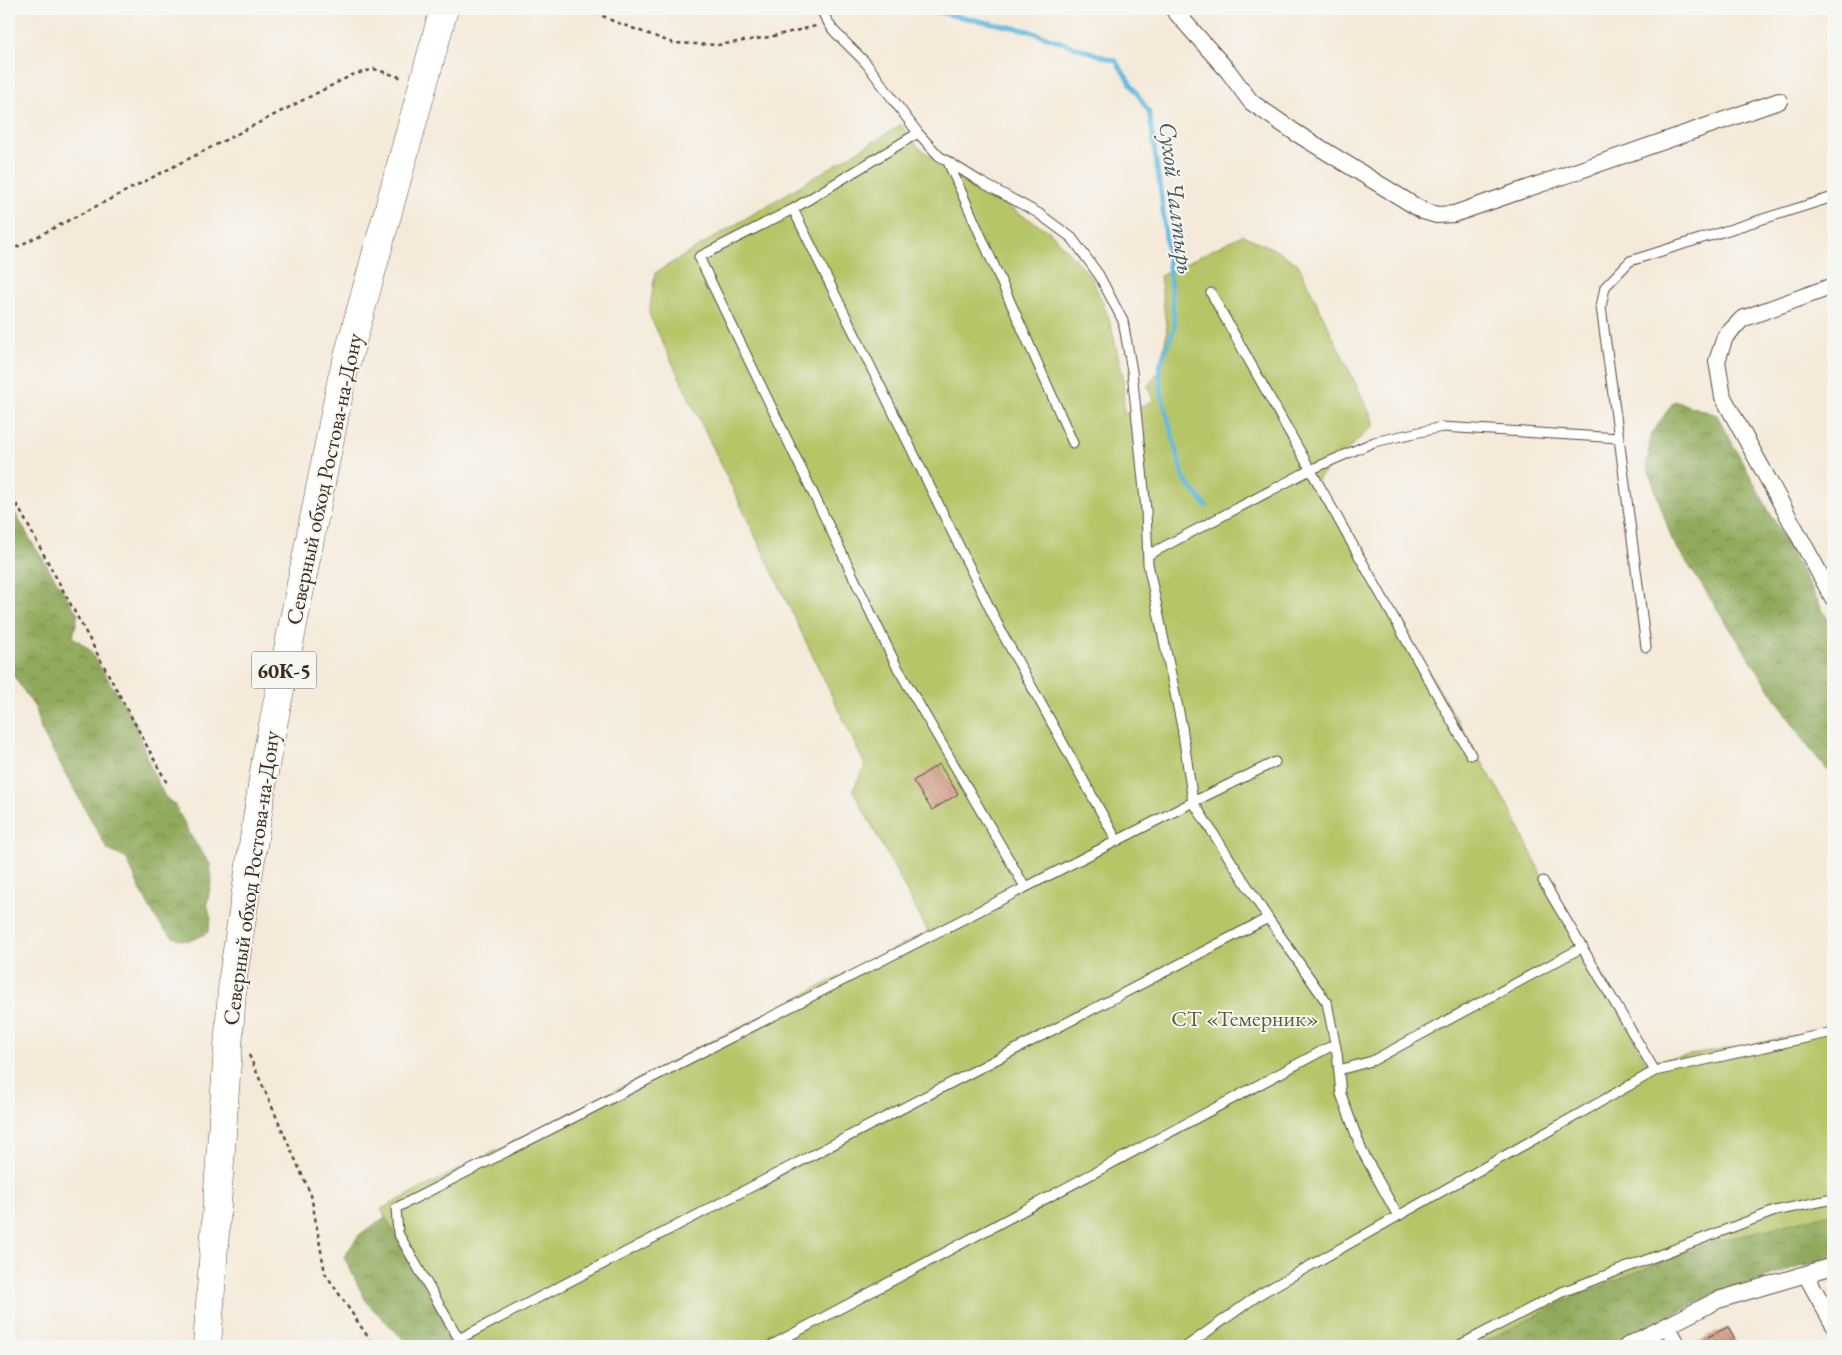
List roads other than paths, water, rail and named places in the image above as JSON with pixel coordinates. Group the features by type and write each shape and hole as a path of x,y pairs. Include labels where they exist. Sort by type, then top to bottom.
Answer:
{"highway":[{"name":"Северный обход Ростова-на-Дону","path":"188,1346 214,975 248,757 324,374 425,9"},
{"name":"Северный обход Ростова-на-Дону","path":"207,1346 233,977 266,760 342,378 444,9"}],"street":[{"path":"1173,9 1228,71 1251,102 1395,196 1423,212 1437,215 1454,214 1779,101"},
{"path":"1833,286 1742,319 1725,337 1717,361 1723,397 1833,598"},
{"path":"1627,1346 1668,1327 1718,1300 1833,1266"},
{"path":"1806,1275 1833,1324"},
{"path":"1668,1327 1678,1346"}],"lane":[{"path":"820,9 833,30 866,63 918,133 939,156 981,182 1038,213 1072,238 1100,275 1123,321 1132,371 1146,510 1148,564 1182,727 1193,802 1268,918 1328,1003 1341,1094 1362,1151 1398,1216"},
{"path":"918,133 793,209 699,257 896,665 1025,887"},
{"path":"948,161 1073,443"},
{"path":"1646,647 1601,307 1605,287 1630,261 1833,197"},
{"path":"793,209 1001,631 1116,840"},
{"path":"1211,293 1471,755"},
{"path":"1148,555 1310,470 1374,442 1442,428 1619,438"},
{"path":"1268,918 461,1343 398,1233 396,1208 1116,840 1275,762"},
{"path":"1543,881 1655,1071"},
{"path":"1338,1070 1372,1061 1583,947"},
{"path":"1187,1346 1260,1294 1655,1071 1833,1032"},
{"path":"770,1346 1335,1044"},
{"path":"1458,1346 1562,1292 1775,1211 1833,1199"}],"waterway":[{"name":"Сухой Чалтырь","path":"921,9 1026,30 1116,61 1149,112 1162,202 1175,327 1159,367 1161,392 1184,479 1206,506"}],"park label":[{"name":"СТ «Темерник»","path":"1245,1018"}]}
